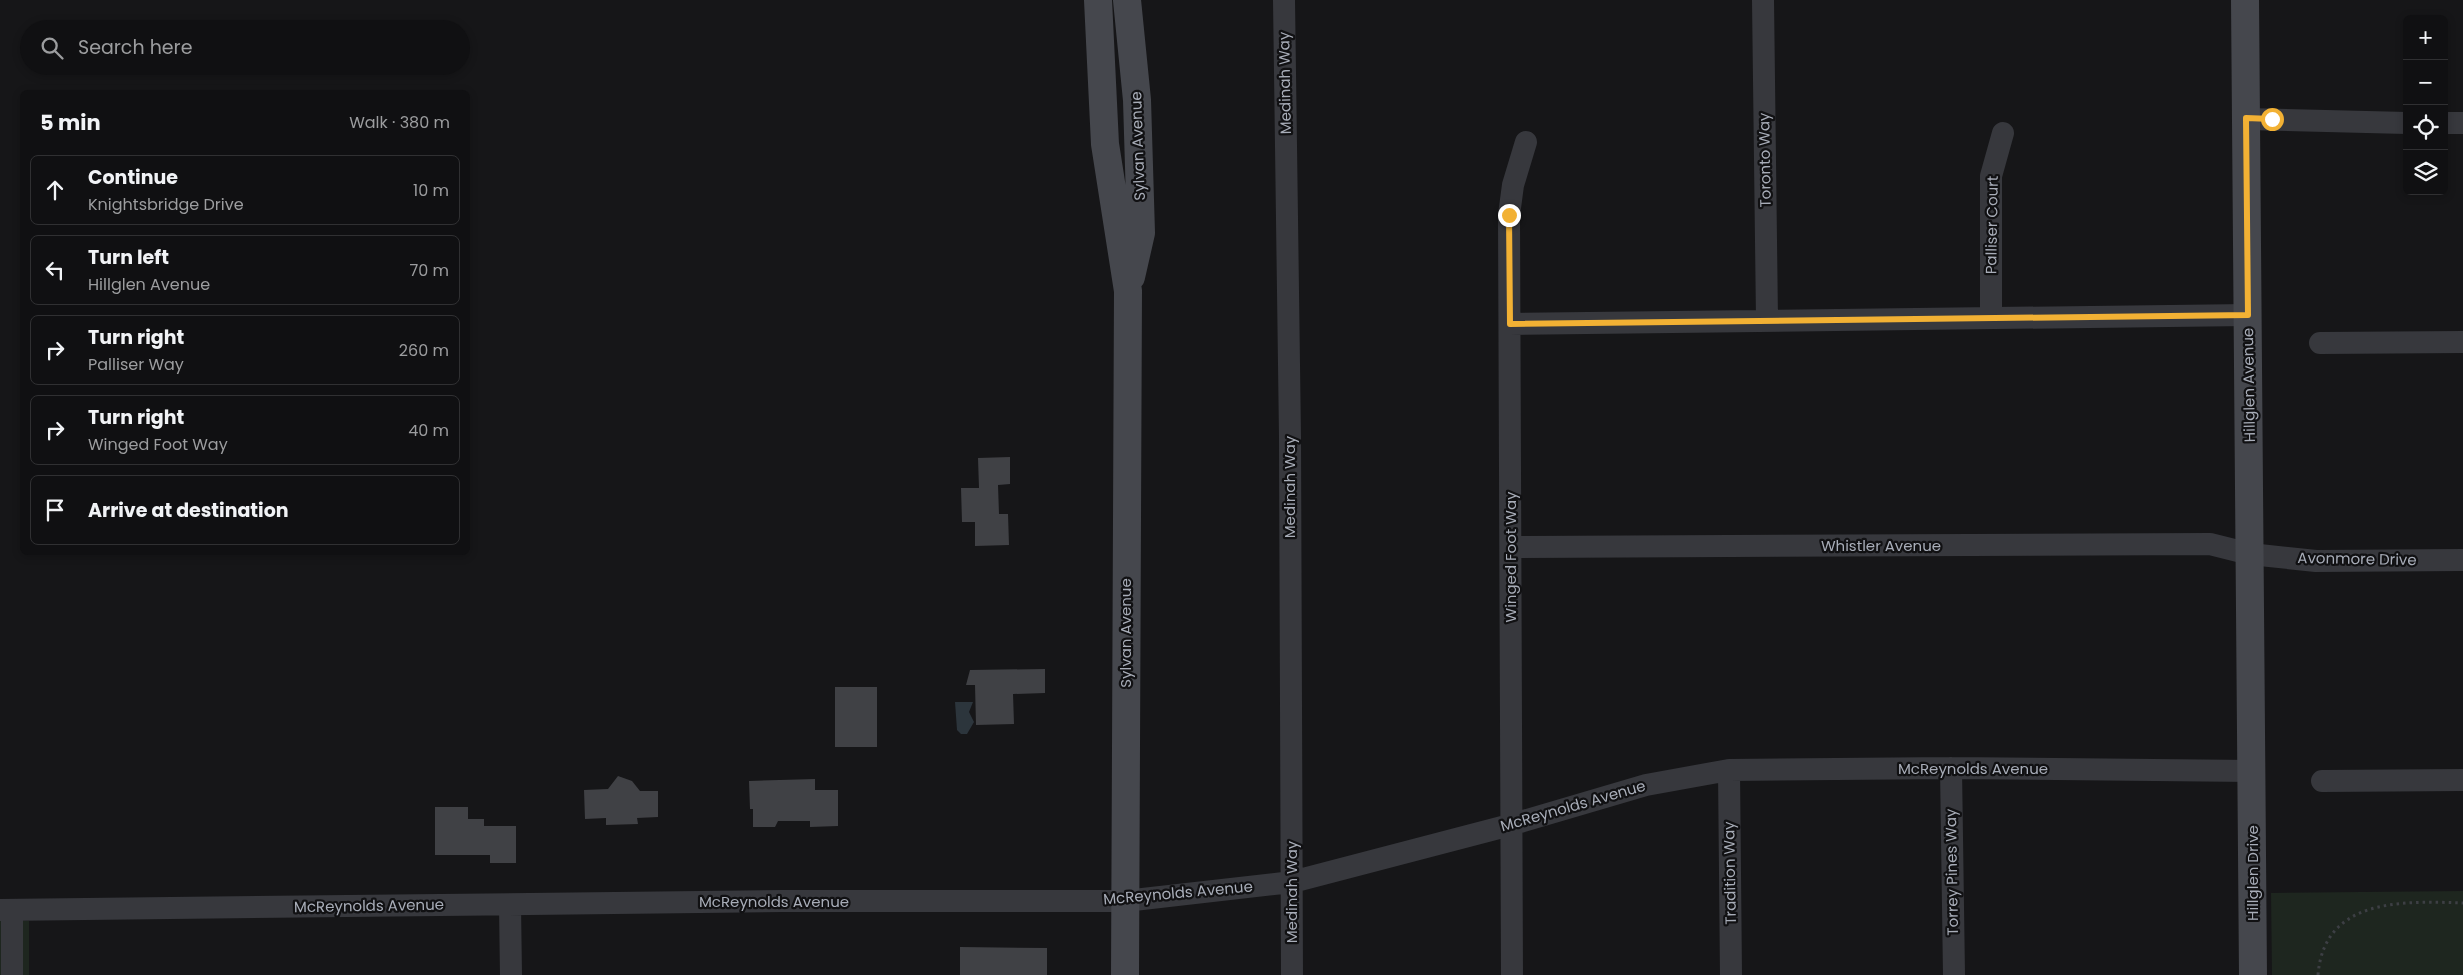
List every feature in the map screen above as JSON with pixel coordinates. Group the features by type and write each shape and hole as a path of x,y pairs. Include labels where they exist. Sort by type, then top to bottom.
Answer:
{"main road":[{"name":"Sylvan Avenue","path":"1098,0 1105,144 1128,290 1125,975"},
{"name":"Sylvan Avenue","path":"1127,0 1137,100 1141,233 1128,290"},
{"name":"Hillglen Avenue","path":"2245,0 2252,770"},
{"name":"Hillglen Drive","path":"2252,770 2253,975"}],"street":[{"name":"Medinah Way","path":"1284,0 1292,975"},
{"name":"Toronto Way","path":"1763,0 1767,320"},
{"path":"2246,118 2403,123"},
{"path":"2448,123 2463,123"},
{"name":"Palliser Court","path":"1991,318 1991,176 2003,133"},
{"name":"Winged Foot Way","path":"1512,975 1509,215 1513,185 1526,142"},
{"path":"1510,324 2248,315"},
{"path":"2320,343 2463,342"},
{"name":"Whistler Avenue","path":"1511,548 2210,544 2250,554"},
{"name":"Avonmore Drive","path":"2250,554 2316,561 2463,560"},
{"name":"McReynolds Avenue","path":"6,910 1126,901 1292,882 1510,824 1646,785 1729,770 1951,768 2252,770"},
{"name":"Torrey Pines Way","path":"1951,768 1954,975"},
{"name":"Tradition Way","path":"1729,770 1731,975"},
{"path":"2322,782 2463,780"},
{"path":"510,905 511,975"},
{"path":"6,910 12,975"}],"path":[{"path":"2318,975 2322,956 2332,933 2344,922 2360,913 2391,904 2463,903"}],"shaded area":[{"path":"955,702 973,702 969,712 974,722 967,734 961,734 957,730"},
{"path":"2463,891 2463,975 2272,975 2271,893"},
{"path":"0,921 29,921 29,975 0,975"}],"building":[{"path":"1010,457 1010,484 998,485 999,514 1008,514 1009,545 975,546 975,522 962,522 961,488 979,488 978,458"},
{"path":"1045,669 1045,693 1013,694 1014,724 976,725 975,685 966,685 970,670"},
{"path":"835,687 877,687 877,747 835,747"},
{"path":"618,776 632,781 640,791 658,791 658,817 637,818 638,824 606,825 606,818 585,819 584,790 608,789"},
{"path":"815,779 815,790 838,790 838,826 810,827 810,821 778,821 775,827 753,827 753,809 750,809 749,781"},
{"path":"435,807 468,807 468,819 484,819 484,826 516,826 516,863 490,863 490,855 435,855"},
{"path":"960,947 1047,948 1047,975 960,975"}],"route":[{"path":"1509,215 1510,324 2248,315 2246,118 2272,119"}]}
